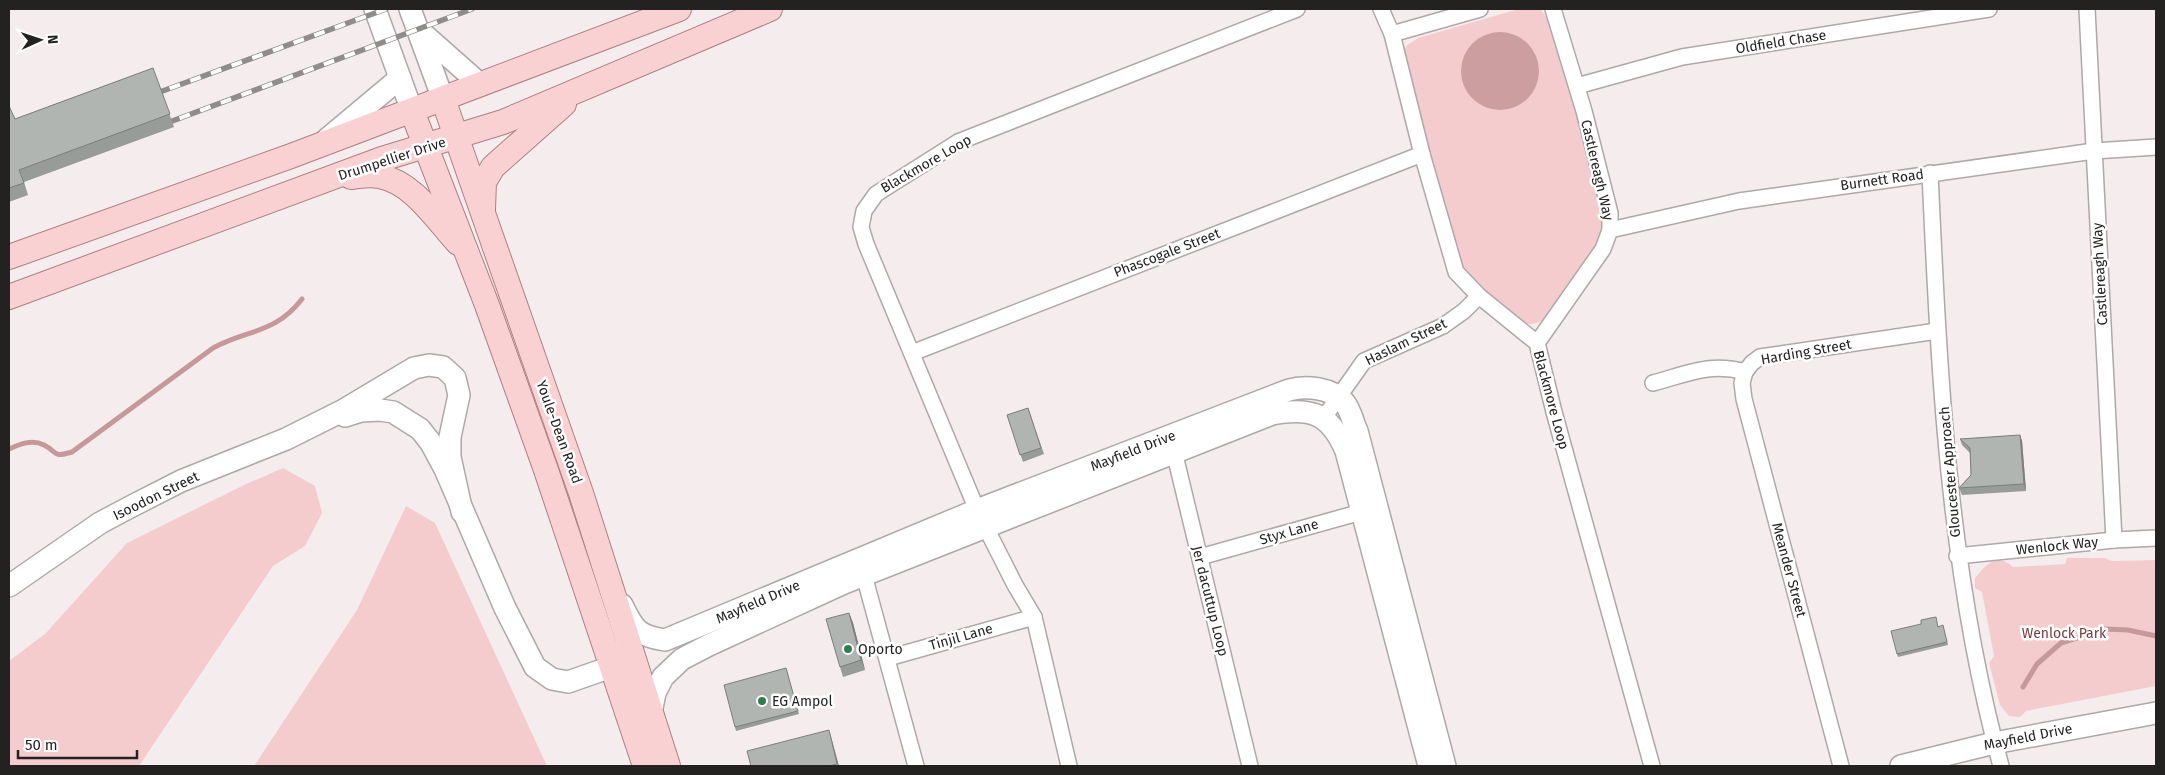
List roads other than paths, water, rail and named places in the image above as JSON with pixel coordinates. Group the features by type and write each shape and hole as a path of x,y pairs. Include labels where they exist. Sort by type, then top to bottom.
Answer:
{"main road":[{"path":"9,257 442,100 679,9"},
{"name":"Drumpellier Drive","path":"9,297 382,159 458,138 503,122 770,9"},
{"path":"482,214 484,182 493,167 522,139 583,88"},
{"name":"Youle-Dean Road","path":"442,100 458,138 482,214 606,569 620,620 668,766"},
{"name":"Youle-Dean Road","path":"412,111 468,254 546,470 646,766"},
{"path":"327,180 377,175 402,185 412,192 468,254"}],"street":[{"path":"374,9 412,111"},
{"path":"410,9 442,100"},
{"name":"Blackmore Loop","path":"982,519 861,227 864,211 876,194 958,142 1297,9"},
{"name":"Blackmore Loop","path":"1381,9 1392,34 1422,154 1456,272 1479,296 1536,343 1652,766"},
{"path":"1392,34 1480,9"},
{"name":"Castlereagh Way","path":"1536,343 1603,248 1610,230 1610,213 1577,86 1553,9"},
{"name":"Oldfield Chase","path":"1577,86 1682,57 1989,9"},
{"name":"Castlereagh Way","path":"2087,9 2114,540"},
{"path":"418,29 481,85"},
{"path":"320,145 400,78"},
{"name":"Burnett Road","path":"1610,230 1739,201 2094,151 2156,147"},
{"name":"Phascogale Street","path":"912,353 1422,154"},
{"name":"Gloucester Approach","path":"1930,173 1937,331 1957,556 1981,690 2001,766"},
{"name":"Haslam Street","path":"1323,419 1364,361 1443,326 1464,312 1479,296"},
{"name":"Harding Street","path":"1653,383 1712,367 1729,368 1745,372 1760,357 1937,331"},
{"name":"Isoodon Street","path":"9,586 100,523 132,506 181,482 314,425 414,368 429,365 443,367 455,378 459,395 450,437 450,457 462,512"},
{"name":"Meander Street","path":"1745,372 1742,383 1744,399 1841,766"},
{"name":"Mayfield Drive","path":"606,569 626,612 636,628 645,637 665,640 861,567 1172,445 1296,388 1320,389 1344,402 1354,425 1370,509 1429,766"},
{"name":"Isoodon Street","path":"314,425 361,411 380,410 402,416 420,429 431,443 445,469 505,608 535,667 552,679 568,682 611,667"},
{"name":"Mayfield Drive","path":"1172,445 1272,414 1295,410 1311,412 1323,419 1335,430 1370,509 1445,766"},
{"name":"Jer dacuttup Loop","path":"1172,445 1250,766"},
{"name":"Styx Lane","path":"1200,557 1370,509"},
{"path":"982,519 1034,617 1069,766"},
{"name":"Wenlock Way","path":"1957,556 2114,540 2156,538"},
{"path":"861,567 888,658 916,766"},
{"name":"Mayfield Drive","path":"651,713 655,693 663,677 682,659 861,567"},
{"name":"Tinjil Lane","path":"888,658 1034,617"},
{"path":"611,667 620,651 620,620"},
{"name":"Mayfield Drive","path":"1901,766 1994,743 2156,713"}],"waterway":[{"path":"9,449 35,442 44,445 58,454 72,452 213,348 282,319 302,299"},
{"path":"2023,687 2037,664 2061,643 2105,629 2128,630 2156,636"}],"railway":[{"path":"149,96 386,9"},
{"path":"159,126 472,9"}],"place":[{"name":"Oporto","path":"848,649"},
{"name":"EG Ampol","path":"762,701"}],"park label":[{"name":"Wenlock Park","path":"2064,633"}]}
